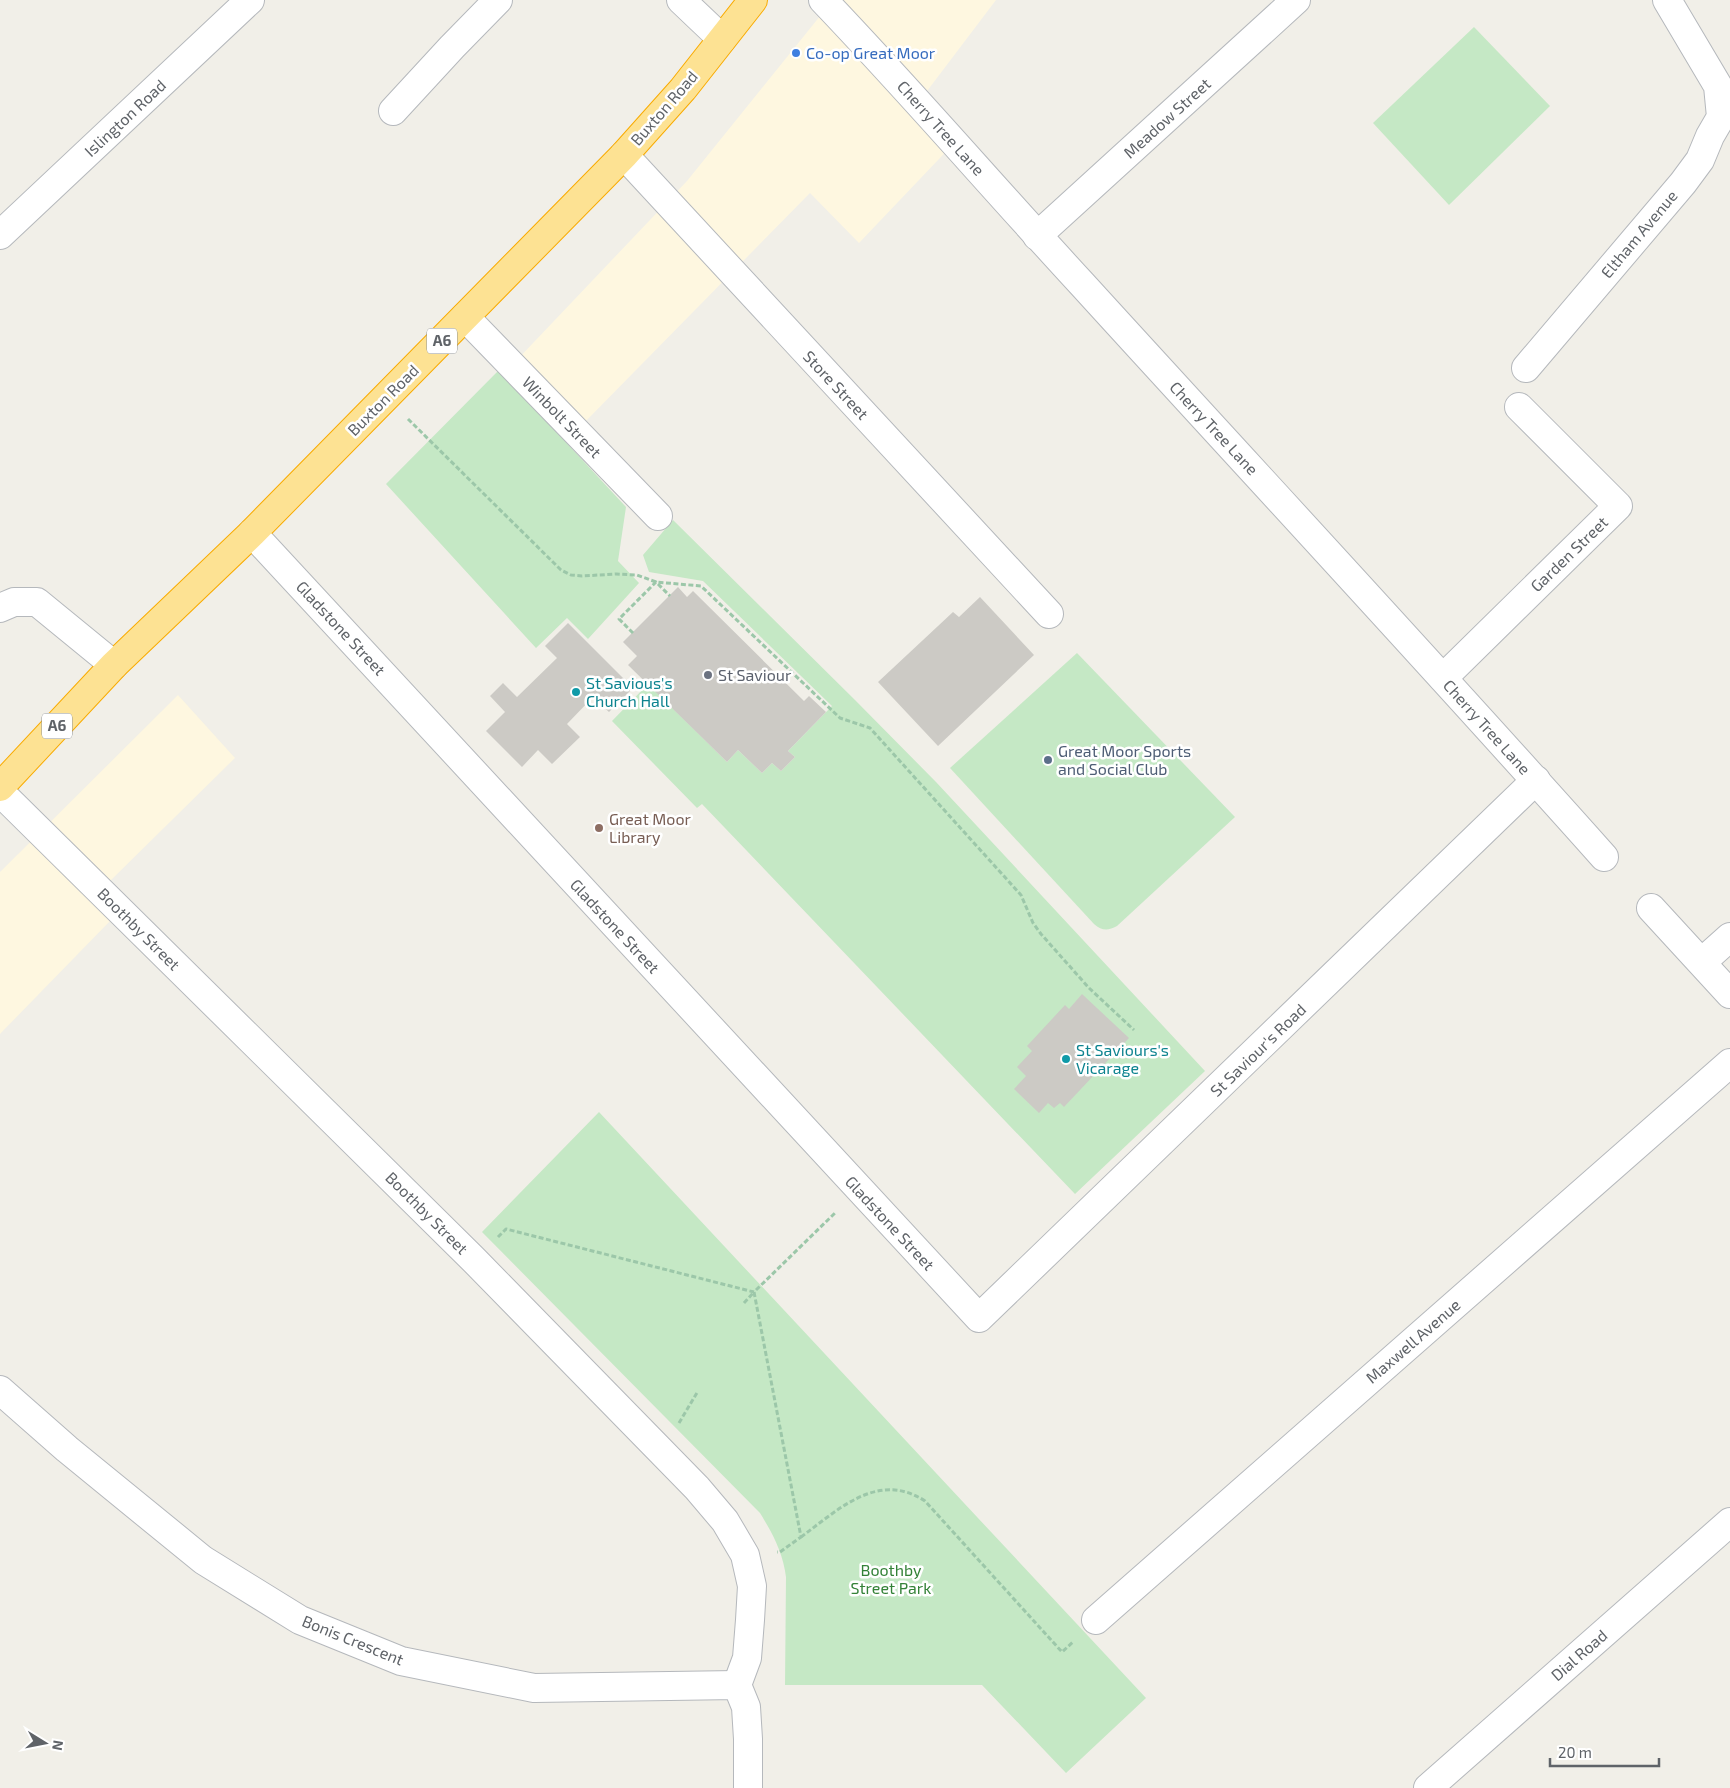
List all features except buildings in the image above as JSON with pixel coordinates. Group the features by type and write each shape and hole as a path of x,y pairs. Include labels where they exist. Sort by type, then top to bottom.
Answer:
{"highway":[{"name":"Buxton Road","path":"0,787 114,666 252,533 624,156 683,89 753,0"}],"street":[{"name":"Islington Road","path":"0,235 250,0"},
{"path":"393,111 498,0"},
{"path":"682,0 722,39"},
{"name":"Cherry Tree Lane","path":"823,0 886,66 1037,236 1536,780 1604,857"},
{"name":"Eltham Avenue","path":"1526,368 1700,160 1710,136 1721,117 1718,86 1667,0"},
{"name":"Meadow Street","path":"1037,236 1281,5"},
{"name":"Store Street","path":"624,156 1049,614"},
{"name":"Winbolt Street","path":"465,317 658,516"},
{"name":"Garden Street","path":"1442,678 1618,506 1519,406"},
{"name":"Gladstone Street","path":"252,533 979,1318"},
{"path":"0,608 14,602 37,602 114,666"},
{"name":"St Saviour's Road","path":"979,1318 1536,780"},
{"name":"Boothby Street","path":"0,792 473,1258 697,1488 726,1521 745,1555 752,1586 747,1658 737,1685"},
{"path":"1651,908 1730,994"},
{"path":"1702,962 1730,937"},
{"name":"Maxwell Avenue","path":"1096,1620 1730,1063"},
{"name":"Bonis Crescent","path":"0,1390 67,1449 203,1560 300,1620 401,1661 534,1688 737,1685"},
{"name":"Dial Road","path":"1428,1788 1730,1522"},
{"path":"737,1685 746,1707 748,1788"}],"path":[{"path":"386,398 561,570 571,575 637,575 656,582 701,586 840,718 870,728 1021,895 1033,923 1041,934 1089,988 1134,1030"},
{"path":"656,582 670,596"},
{"path":"633,633 619,619 656,582"},
{"path":"744,1303 859,1189"},
{"path":"473,1258 506,1230 754,1292"},
{"path":"754,1292 801,1537"},
{"path":"745,1555 780,1552 857,1498 874,1491 892,1488 913,1493 925,1501 1062,1652 1096,1620"}],"shaded area":[{"path":"833,0 996,0 921,99 958,139 859,243 810,193 581,426 516,361 687,181"},
{"path":"178,695 235,758 105,886 113,918 0,1034 0,872"}],"green space":[{"path":"1474,27 1550,106 1449,205 1373,123"},
{"path":"499,370 626,507 618,561 639,583 588,639 567,618 536,648 386,484"},
{"path":"673,520 936,782 1205,1071 1075,1194 702,804 697,808 612,721 648,684 727,762 738,750 762,773 772,763 781,771 795,757 788,751 832,706 703,581 649,572 643,555"},
{"path":"1077,653 1235,817 1117,926 1111,929 1102,929 1094,924 950,768"},
{"name":"Boothby Street Park","path":"599,1112 1146,1698 1066,1773 982,1685 785,1685 786,1577 777,1544 760,1513 482,1232"}],"place":[{"name":"Co-op Great Moor","path":"796,53"},
{"name":"St Saviour","path":"708,675"},
{"name":"St Savious's Church Hall","path":"576,692"},
{"name":"Great Moor Sports and Social Club","path":"1048,760"},
{"name":"Great Moor Library","path":"599,828"},
{"name":"St Saviours's Vicarage","path":"1066,1059"}]}
